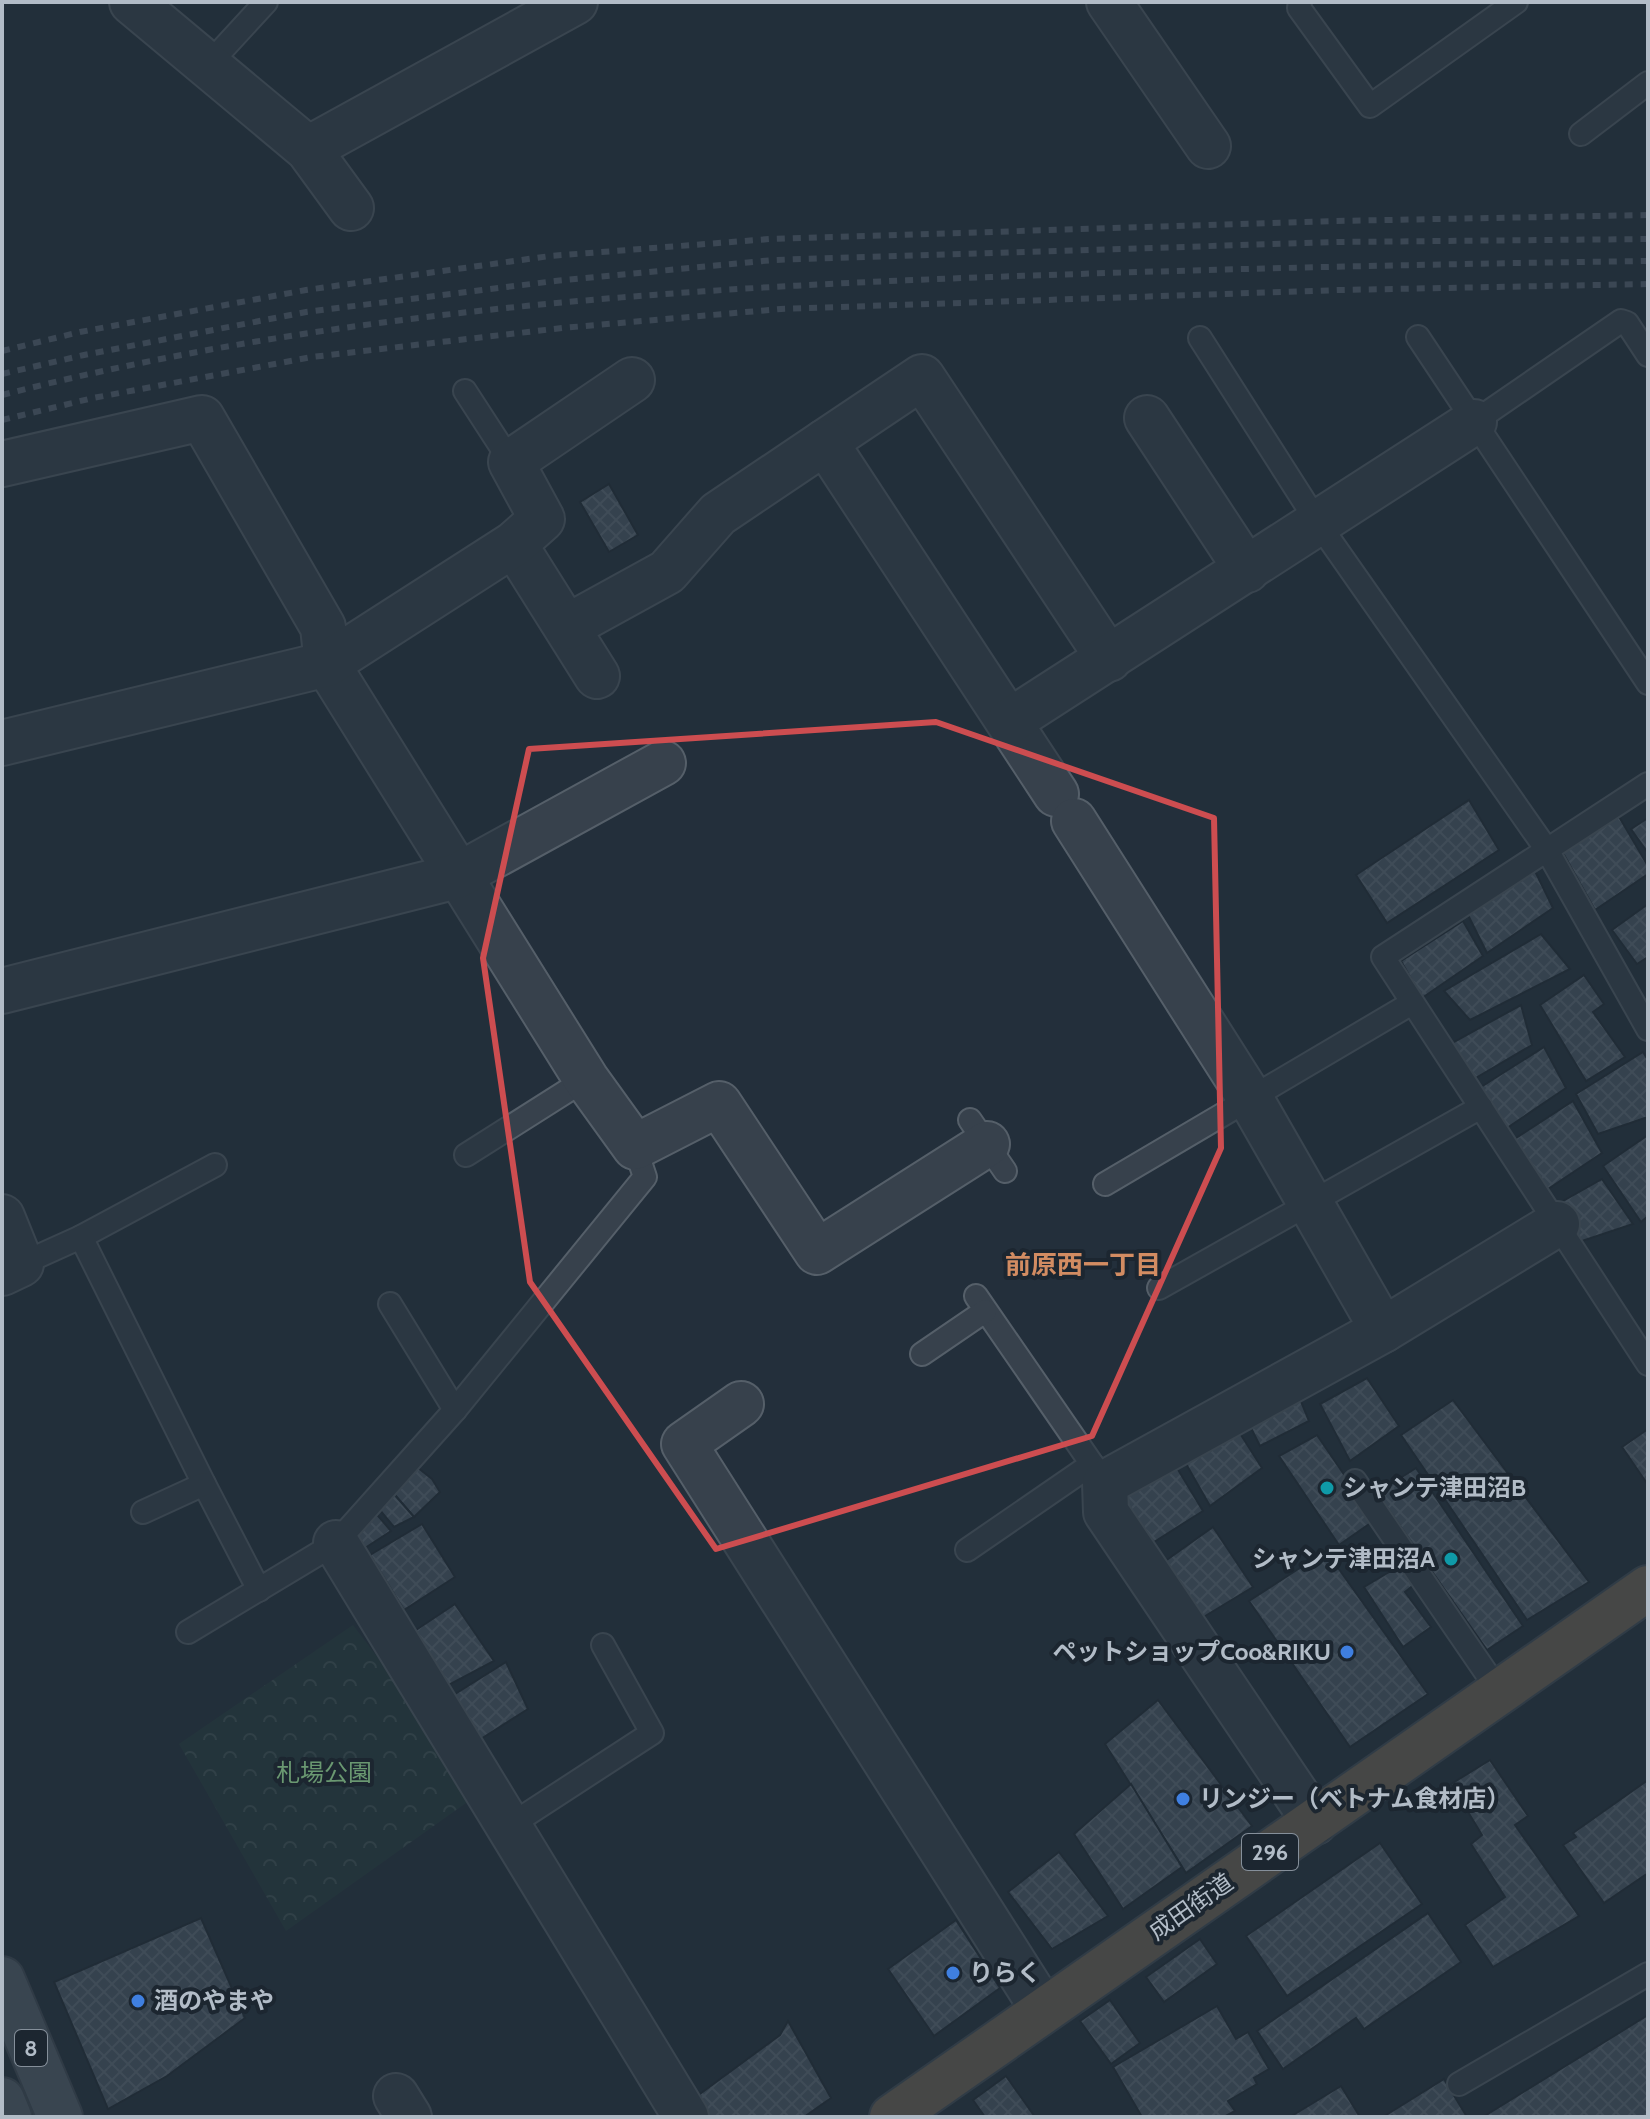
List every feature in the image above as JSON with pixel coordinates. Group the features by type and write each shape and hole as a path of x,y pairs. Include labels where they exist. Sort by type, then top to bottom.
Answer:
{"highway":[{"name":"成田街道","path":"892,2117 1648,1588"}],"main road":[{"name":"8","path":"2,1979 60,2117"},
{"path":"2,2100 9,2117"}],"street":[{"path":"132,2 308,149 351,208"},
{"path":"308,149 575,2"},
{"path":"1109,2 1208,146"},
{"path":"567,627 667,572 718,514 922,377 1109,659"},
{"path":"2,743 327,664 514,544 542,519 511,462 632,380"},
{"path":"2,464 202,418 323,627 327,664 586,1079 635,1147 719,1104 817,1252 987,1145"},
{"path":"1147,418 1247,570"},
{"path":"1010,721 1474,422"},
{"path":"825,442 1010,721 1250,1098 1383,1330"},
{"path":"514,544 597,676"},
{"path":"2,991 457,876 663,763"},
{"path":"2,1217 11,1268"},
{"path":"1315,1822 1106,1512 1099,1474 1383,1330 1557,1224"},
{"path":"741,1404 684,1444 1043,2009"},
{"path":"336,1543 686,2117"}],"lane":[{"path":"209,64 266,2"},
{"path":"1300,2 1299,8 1370,106 1516,2"},
{"path":"1581,134 1648,83"},
{"path":"1474,422 1621,321 1627,323 1648,355"},
{"path":"1418,337 1648,683"},
{"path":"1200,338 1318,523 1547,850 1648,1029"},
{"path":"465,391 511,462"},
{"path":"1648,784 1383,957 1648,1364"},
{"path":"1105,1184 1412,1003"},
{"path":"466,1155 586,1079"},
{"path":"1159,1288 1481,1107"},
{"path":"188,1632 336,1543 455,1410 645,1177 635,1147"},
{"path":"11,1268 81,1237 215,1165"},
{"path":"81,1237 259,1590"},
{"path":"922,1354 981,1303 1099,1474 967,1550"},
{"path":"390,1304 455,1410"},
{"path":"1355,1481 1500,1693"},
{"path":"143,1512 204,1484"},
{"path":"509,1826 652,1733 603,1645"},
{"path":"1459,2084 1648,1974"}],"highlighted area":[{"path":"936,722 1214,818 1221,1148 1092,1436 716,1549 530,1282 483,958 529,749"}],"green space":[{"name":"札場公園","path":"353,1625 480,1793 286,1931 179,1744"}],"building":[{"path":"609,484 638,535 609,552 580,502"},
{"path":"1469,800 1499,850 1387,923 1356,875"},
{"path":"1618,815 1648,866 1648,874 1595,910 1563,853"},
{"path":"1648,818 1648,853 1631,829"},
{"path":"1535,871 1553,908 1487,953 1468,915"},
{"path":"1648,904 1648,957 1637,964 1612,930"},
{"path":"1463,921 1483,956 1422,998 1401,961"},
{"path":"1541,934 1570,969 1470,1020 1444,991"},
{"path":"1584,975 1604,1004 1593,1012 1625,1057 1586,1081 1540,1005"},
{"path":"1521,1005 1532,1045 1474,1079 1452,1043"},
{"path":"1544,1047 1566,1088 1507,1128 1481,1087"},
{"path":"1643,1052 1648,1060 1648,1117 1598,1134 1576,1094"},
{"path":"1573,1101 1602,1153 1545,1191 1513,1140"},
{"path":"1648,1135 1648,1216 1641,1222 1603,1166"},
{"path":"1602,1179 1633,1224 1576,1243 1556,1205"},
{"path":"1367,1378 1399,1426 1350,1461 1320,1404"},
{"path":"1296,1389 1309,1421 1260,1446 1245,1416"},
{"path":"1453,1400 1589,1582 1527,1620 1401,1435"},
{"path":"1234,1424 1262,1468 1210,1506 1181,1455"},
{"path":"1648,1429 1648,1485 1622,1447"},
{"name":"シャンテ津田沼B","path":"1317,1435 1375,1520 1339,1545 1279,1456"},
{"path":"1171,1458 1203,1511 1143,1549 1117,1487"},
{"path":"417,1467 432,1479 440,1492 414,1517 394,1494"},
{"name":"シャンテ津田沼A","path":"1416,1468 1523,1626 1487,1650 1377,1493"},
{"path":"394,1494 414,1517 394,1527 379,1509"},
{"path":"373,1510 391,1531 362,1550 350,1538"},
{"path":"422,1524 455,1577 404,1610 370,1555"},
{"path":"1213,1527 1253,1587 1192,1624 1154,1569"},
{"path":"1326,1551 1428,1694 1350,1747 1249,1601"},
{"path":"1401,1565 1415,1584 1405,1592 1431,1627 1403,1647 1364,1587"},
{"path":"455,1604 494,1661 443,1688 410,1634"},
{"path":"506,1662 528,1709 473,1744 444,1701"},
{"path":"1158,1700 1252,1826 1186,1873 1105,1744"},
{"path":"1490,1760 1528,1816 1515,1825 1579,1916 1493,1967 1465,1925 1505,1897 1471,1844 1482,1835 1451,1784"},
{"path":"1648,1780 1648,1873 1604,1903 1563,1845 1576,1837 1573,1833"},
{"path":"1131,1784 1182,1867 1123,1909 1074,1834"},
{"path":"1380,1843 1422,1904 1287,1996 1246,1936"},
{"path":"1059,1852 1108,1916 1052,1949 1008,1892"},
{"path":"1428,1913 1461,1962 1364,2029 1356,2018 1283,2069 1257,2031"},
{"path":"201,1918 245,2018 167,2076 108,2109 54,1982"},
{"path":"956,1920 1000,1988 934,2036 888,1969"},
{"path":"1200,1939 1217,1964 1164,2002 1146,1977"},
{"path":"1110,2000 1140,2043 1111,2064 1080,2021"},
{"path":"1217,2006 1236,2039 1248,2032 1269,2069 1254,2078 1257,2084 1228,2101 1235,2111 1224,2117 1142,2117 1113,2067"},
{"path":"1648,2015 1648,2117 1483,2117"},
{"path":"788,2021 831,2098 804,2117 700,2117 689,2102 780,2035"},
{"path":"1006,2076 1035,2117 985,2117 973,2100"},
{"path":"1444,2079 1467,2117 1383,2117"},
{"path":"1341,2086 1360,2117 1290,2117"}],"railway":[{"path":"2,351 80,332 306,290 550,256 770,239 1334,221 1648,215"},
{"path":"2,374 306,312 555,281 773,260 1338,242 1648,239"},
{"path":"2,395 246,343 369,324 617,298 991,277 1648,261"},
{"path":"2,420 93,398 312,357 562,328 781,309 1340,290 1648,284"}],"place":[{"name":"シャンテ津田沼B","path":"1327,1488"},
{"name":"シャンテ津田沼A","path":"1451,1559"},
{"name":"ペットショップCoo&RIKU","path":"1347,1652"},
{"name":"リンジー（ベトナム食材店）","path":"1183,1799"},
{"name":"りらく","path":"953,1973"},
{"name":"酒のやまや","path":"138,2001"}],"district":[{"name":"前原西一丁目","path":"1083,1265"}]}
